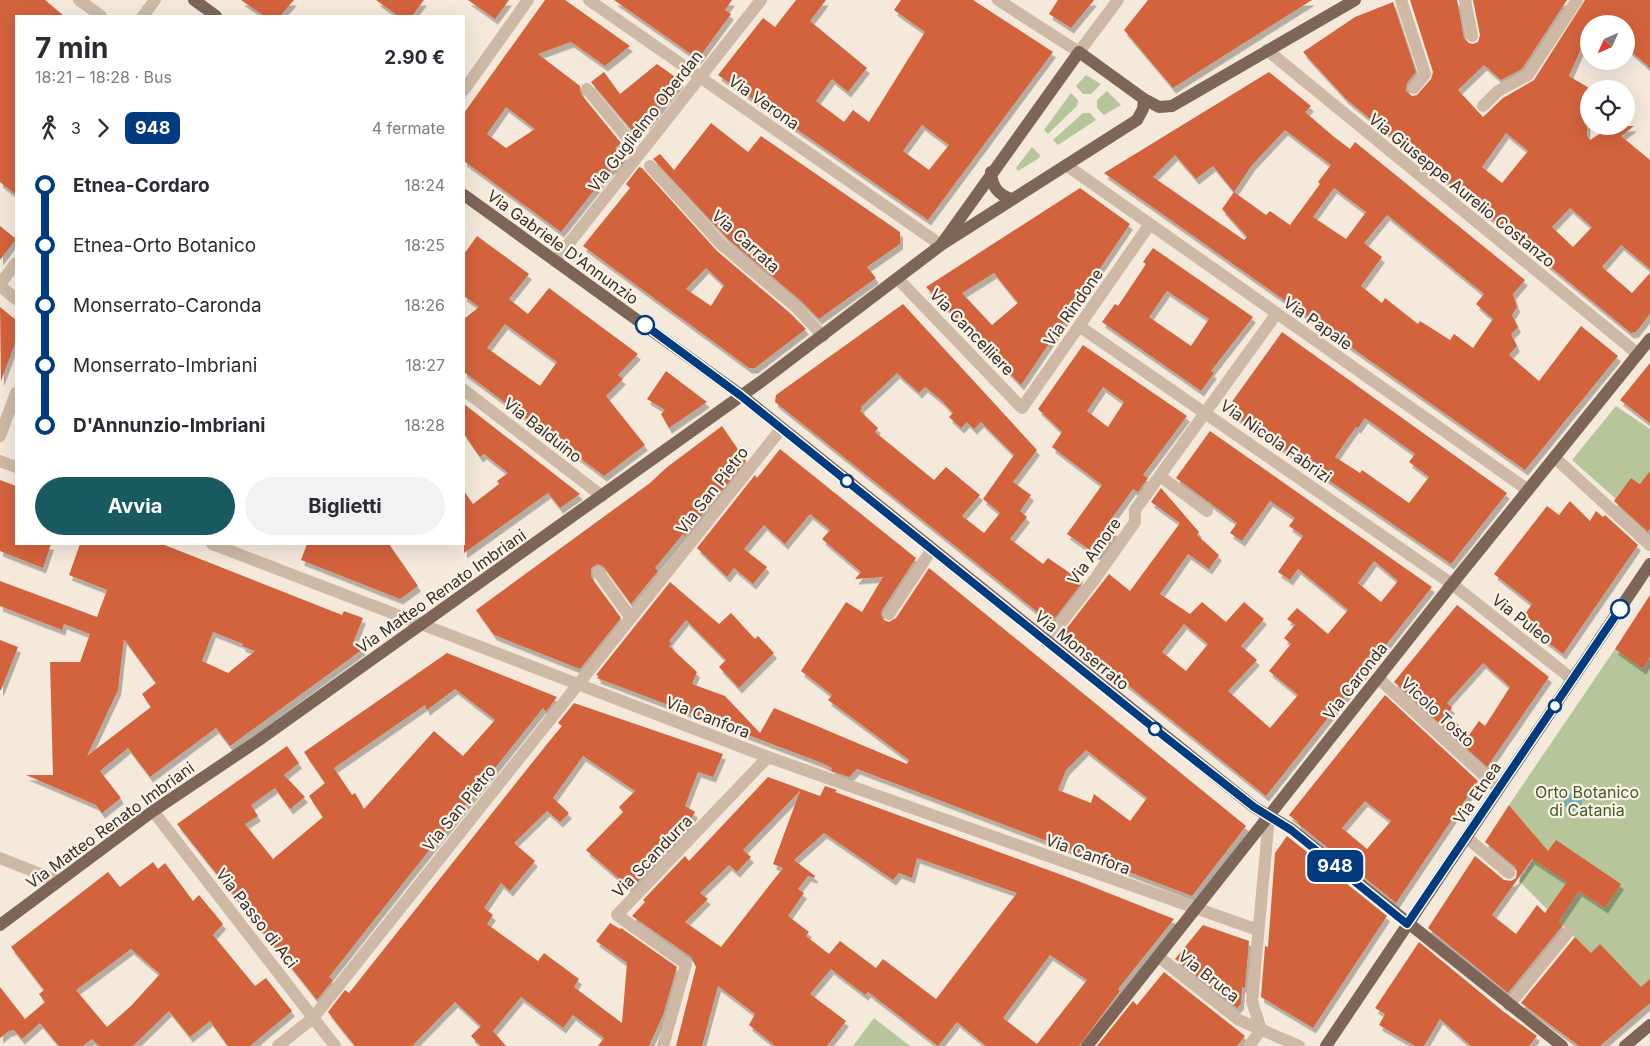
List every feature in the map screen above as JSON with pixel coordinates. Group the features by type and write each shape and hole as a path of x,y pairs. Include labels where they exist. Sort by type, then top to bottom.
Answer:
{"main road":[{"path":"194,0 215,15"},
{"path":"941,245 991,172 1079,52 1144,99 1159,107 1172,106 1355,0"},
{"path":"941,245 1138,120 1143,109 1144,99"},
{"path":"991,172 992,182 996,190 1012,199"},
{"name":"Via Gabriele D'Annunzio","path":"465,196 741,396"},
{"name":"Via Matteo Renato Imbriani","path":"0,925 153,811 256,742 741,396 823,336 941,245"},
{"name":"Via Caronda","path":"1087,1046 1452,584 1650,339"},
{"name":"Via Monserrato","path":"741,396 1254,807 1291,830 1562,1046"},
{"name":"Via Etnea","path":"1328,1042 1650,564"},
{"path":"1624,1046 1650,1025"}],"street":[{"path":"80,0 101,15"},
{"path":"144,15 155,0"},
{"path":"465,89 528,0"},
{"name":"Via Verona","path":"589,0 941,245"},
{"name":"Via Guglielmo Oberdan","path":"555,261 761,0"},
{"path":"998,0 1079,52 1118,0"},
{"path":"1402,0 1425,74 1414,88"},
{"path":"1465,0 1472,36"},
{"path":"1482,106 1498,91 1528,75 1577,0"},
{"name":"Via Giuseppe Aurelio Costanzo","path":"1267,50 1638,354"},
{"path":"587,89 630,141"},
{"name":"Via Papale","path":"1066,165 1528,490"},
{"name":"Via Carrata","path":"650,166 722,245 796,307 823,336"},
{"name":"Via Rindone","path":"1022,408 1150,224"},
{"path":"15,264 0,285 15,298"},
{"name":"Via Cancelliere","path":"898,279 1022,408"},
{"name":"Via Amore","path":"1046,642 1092,583 1135,522 1135,510 1277,313"},
{"name":"Via Nicola Fabrizi","path":"1079,326 1206,412 1452,584"},
{"name":"Via Balduino","path":"465,391 602,496"},
{"path":"0,436 15,396"},
{"name":"Via San Pietro","path":"278,1046 312,1018 782,428"},
{"path":"1554,457 1650,545"},
{"path":"0,461 15,467"},
{"path":"1160,476 1207,511"},
{"name":"Via Canfora","path":"215,545 768,757 1258,930"},
{"path":"889,614 932,549"},
{"path":"598,572 631,618"},
{"name":"Via Puleo","path":"1452,584 1572,679"},
{"name":"Vicolo Tosto","path":"1378,678 1499,789"},
{"name":"Via Scandurra","path":"663,1046 686,964 617,915 768,757"},
{"name":"Via Passo di Aci","path":"153,811 335,1046"},
{"path":"1248,1046 1261,1030 1252,1001 1269,817"},
{"path":"1467,838 1509,873"},
{"path":"0,858 58,882"},
{"path":"1509,1005 1569,931"},
{"name":"Via Bruca","path":"1159,957 1239,1020 1299,1046"}],"green space":[{"path":"1086,75 1101,84 1091,94 1083,94 1076,86"},
{"path":"1107,91 1121,105 1104,115 1097,108 1097,100"},
{"path":"1071,93 1078,100 1077,106 1048,134 1044,130"},
{"path":"1083,113 1090,113 1096,120 1058,145 1053,140"},
{"path":"1032,147 1040,155 1039,158 1018,171 1016,168"},
{"path":"1616,406 1650,429 1650,471 1641,484 1631,478 1616,499 1572,460"},
{"name":"Orto Botanico di Catania","path":"1615,649 1643,669 1650,658 1650,1003 1645,1008 1519,881 1541,847 1533,833 1509,805"},
{"path":"874,1018 910,1046 853,1046"}],"water":[{"path":"1569,793 1577,793 1582,798 1580,809 1569,811 1564,806 1564,798"}],"building":[{"path":"0,0 45,0 63,15 15,15 15,194 0,182"},
{"path":"241,0 294,0 281,15 263,15"},
{"path":"376,0 424,0 413,15 397,15"},
{"path":"468,0 509,0 495,19"},
{"path":"545,0 565,0 630,46 605,66 571,42 538,54 580,86 581,94 621,143 615,148 627,157 615,172 612,168 561,232 465,162 465,112","holes":["506,107 535,129 506,148 487,134"]},
{"path":"614,0 732,0 725,10 731,14 698,59"},
{"path":"796,0 826,0 810,21 867,68 848,92 832,79 816,101 844,122 853,110 869,122 925,32 894,10 901,0 973,0 1053,52 928,220 718,75 763,18 775,27","holes":["922,125 949,145 929,170 903,151"]},
{"path":"1058,0 1094,0 1071,28 1049,14"},
{"path":"1148,0 1312,0 1173,88 1124,30"},
{"path":"1410,0 1457,0 1464,38 1473,44 1478,42 1480,35 1473,0 1567,0 1522,69 1501,80 1484,65 1458,90 1483,117 1503,98 1534,80 1585,0 1650,0 1650,68 1635,55 1635,15 1580,15 1580,51 1569,76 1580,83 1580,135 1587,135 1590,140 1598,135 1622,135 1621,136 1650,160 1650,269 1621,245 1602,267 1632,293 1650,273 1650,314 1636,332 1631,333 1346,99 1303,52 1355,17 1393,2 1416,72 1407,83 1406,91 1412,96 1417,95 1431,79 1433,72","holes":["1506,133 1528,151 1502,183 1482,167","1570,208 1592,227 1573,247 1552,227"]},
{"path":"657,64 681,81 648,123 634,133 591,82 604,72 620,94"},
{"path":"1269,72 1311,106 1305,112 1333,136 1350,149 1355,142 1525,280 1513,294 1517,307 1512,315 1518,327 1511,334 1517,346 1509,355 1539,381 1581,326 1618,356 1525,470 1104,173","holes":["1285,130 1331,165 1318,182 1320,184 1290,225 1270,211 1266,215 1234,192 1252,165","1175,155 1196,179 1213,166 1234,192 1222,209 1247,237 1244,240 1153,177","1334,188 1366,212 1346,239 1313,217","1387,215 1484,294 1476,304 1493,319 1473,348 1454,334 1450,340 1420,321 1418,324 1385,298 1382,303 1361,286 1382,257 1364,243"]},
{"path":"711,123 748,152 761,136 900,232 900,244 867,267 876,278 819,319 801,301 728,239 653,159 660,154 674,170"},
{"path":"639,167 642,168 717,251 806,329 755,368 749,368 583,246 630,188 626,184","holes":["706,268 724,285 711,306 686,289"]},
{"path":"1080,188 1130,224 1021,385 926,287","holes":["994,273 1018,303 992,325 962,293"]},
{"path":"0,226 15,238 15,240 0,260"},
{"path":"477,236 529,274 509,299 528,314 549,288 638,354 618,375 623,379 606,396 645,445 604,476 465,373 465,318 479,307 465,297 465,253","holes":["505,324 557,362 540,386 487,348"]},
{"path":"1153,248 1253,317 1211,371 1214,373 1201,391 1102,322 1115,304 1118,306 1146,264 1143,262","holes":["1167,291 1209,319 1191,346 1149,317"]},
{"path":"903,304 1037,450 1013,482 1031,495 1020,511 1027,517 1010,539 1043,564 1048,558 1083,582 1051,623 775,402 776,395","holes":["897,373 919,393 925,387 942,401 953,413 949,417 961,428 967,422 974,429 981,422 1014,455 983,499 1000,513 984,533 962,516 980,495 946,467 934,480 875,432 878,428 860,411 861,407"]},
{"path":"0,307 15,319 15,344 1,381"},
{"path":"1282,332 1507,493 1451,564 1226,410","holes":["1365,418 1415,454 1409,462 1429,477 1409,503 1362,470 1360,473 1335,457 1356,427 1358,428"]},
{"path":"1083,345 1187,416 1143,475 1148,478 1138,492 1133,489 1107,525 1117,533 1100,557 1067,534 1102,485 1052,447 1062,432 1038,409","holes":["1103,387 1124,402 1108,427 1087,411"]},
{"path":"1650,363 1650,423 1620,400"},
{"path":"666,371 707,402 669,428 661,414 665,410 647,399"},
{"path":"465,405 580,494 560,508 548,493 464,553 465,492 473,504 499,484 497,481 508,473 484,454 480,457 465,435"},
{"path":"722,426 746,461 685,536 683,534 655,568 658,571 631,604 604,567 598,564 591,568 591,577 621,618 580,669 494,635 476,610 650,483 666,468"},
{"path":"1210,431 1432,587 1266,796 1063,633 1109,574 1130,591 1180,523 1151,502 1161,488 1199,532 1197,535 1219,555 1209,569 1188,554 1160,594 1190,614 1202,602 1226,622 1244,602 1264,619 1241,646 1257,660 1228,691 1270,728 1298,695 1269,671 1291,644 1284,638 1295,625 1287,619 1297,608 1328,634 1348,610 1298,569 1290,580 1278,572 1303,536 1289,526 1295,518 1270,501 1242,541 1230,533 1237,523 1176,478","holes":["1374,561 1398,581 1381,602 1358,583","1184,624 1208,644 1186,671 1162,652"]},
{"path":"780,449 916,558 882,610 881,614 884,620 889,622 896,618 929,568 1246,826 1192,896 857,769 849,777 831,771 832,768 822,763 597,678 599,676 596,675 670,582 719,624 731,613 755,639 758,636 774,653 739,688 719,667 726,660 686,620 669,641 672,644 669,646 697,672 692,684 725,696 760,733 774,708 907,764 909,760 828,700 832,695 801,671 846,602 862,612 883,577 855,579 861,572 822,539 830,530 810,514 785,544 764,525 744,549 767,567 753,584 734,568 727,577 697,548 755,475 757,478","holes":["1086,750 1147,798 1130,821 1094,794 1091,803 1058,790 1066,770"]},
{"path":"1650,471 1650,528 1648,532 1614,501 1631,478 1640,484"},
{"path":"0,480 15,486 15,545 51,545 43,568 0,551"},
{"path":"1570,501 1590,521 1596,511 1603,517 1605,515 1638,545 1563,654 1520,621 1532,604 1494,574 1547,506 1559,515"},
{"path":"80,545 165,545 342,615 344,611 363,618 353,643 363,649 230,746 216,728 150,777 128,748 100,771 121,798 102,813 96,805 26,775 53,775 50,662 80,662 90,634 64,624 62,630 0,606 0,581 97,617 107,590 69,575","holes":["213,632 243,644 242,646 255,651 228,673 202,661","124,639 156,683 142,694 151,707 87,756 118,690"]},
{"path":"307,545 390,545 418,586 400,599 301,560"},
{"path":"1650,595 1650,658 1643,669 1615,649"},
{"path":"1457,605 1549,677 1487,767 1394,682","holes":["1483,663 1510,687 1485,726 1479,721 1469,735 1447,714 1452,708 1447,703"]},
{"path":"0,640 18,647 1,690 0,690"},
{"path":"447,653 557,697 546,712 543,708 408,877 329,977 333,980 317,1000 177,824 287,746 299,763 284,775 305,797 290,809 275,788 251,805 258,816 245,824 273,859 323,817 309,796 325,783 304,752","holes":["455,689 495,720 463,756 434,731 364,809 355,793 352,795 334,768 425,705 427,710"]},
{"path":"1385,695 1478,781 1396,903 1289,815","holes":["1365,801 1391,821 1367,849 1342,828"]},
{"path":"574,703 723,754 713,777 698,772 685,806 695,812 688,825 631,889 586,850 623,812 619,807 635,791 583,756 553,798 569,813 560,822 547,811 514,843 535,861 510,891 501,883 484,908 493,915 487,924 538,961 544,953 579,979 574,987 622,1023 627,963 596,941 610,923 621,928 677,967 663,1015 649,1046 598,1046 604,1038 573,1015 563,1028 521,997 493,1031 506,1046 481,1046 471,1036 481,1026 455,1002 412,1046 355,1046 328,1012 345,990 349,993 562,726 558,723"},
{"path":"768,777 820,796 825,786 837,790 835,792 1078,881 1174,919 1118,989 1120,991 1079,1046 986,1046 957,1022 938,1046 868,992 865,995 831,969 810,994 846,1021 827,1046 775,1046 749,1025 755,1014 718,986 702,1046 676,1046 696,967 691,957 632,916 645,902 643,900 685,856 689,861","holes":["800,791 773,864 783,868 721,947 685,922 708,899 700,893 729,865 737,872 751,857 743,850","824,833 893,880 899,873 912,878 917,858 1017,893 936,999 883,959 876,968 840,941 829,954 806,936 809,932 788,916 804,893 798,889 808,876 814,878 815,876 794,860","1050,955 1087,980 1037,1044 1003,1018"]},
{"path":"1509,805 1548,851 1556,840 1621,884 1605,908 1579,891 1559,921 1563,925 1508,993 1428,928 1475,856 1504,880 1511,881 1516,878 1517,871 1515,867 1485,842","holes":["1532,859 1567,882 1545,913 1537,905 1516,934 1492,915"]},
{"path":"1287,836 1387,916 1313,1028 1261,997 1265,946 1268,947 1275,853"},
{"path":"153,862 158,869 165,863 193,901 199,895 223,924 213,935 255,986 266,978 292,1011 250,1046 228,1046 210,1021 190,1037 169,1011 133,1046 99,1046 92,1039 83,1046 59,1046 40,1023 22,1039 14,1030 9,1031 0,1038 0,987 25,1019 45,1002 39,994 44,990 11,947 108,872 120,887","holes":["131,949 160,974 131,1006 107,1027 76,990"]},
{"path":"1203,925 1249,941 1245,988 1242,987 1241,1004 1237,1008 1175,959"},
{"path":"1575,937 1591,953 1600,944 1641,987 1650,979 1650,1003 1600,1046 1579,1046 1521,1003"},
{"path":"1419,942 1504,1012 1537,1036 1529,1046 1471,1046 1440,1019 1424,1046 1415,1046 1379,1025 1385,1014 1375,1008"},
{"path":"1164,972 1245,1036 1237,1046 1097,1046 1133,1001 1137,1005"}],"bus line":[{"name":"948","path":"645,325 741,396 1155,729 1254,807 1291,830 1407,924 1467,838 1620,609"}]}
